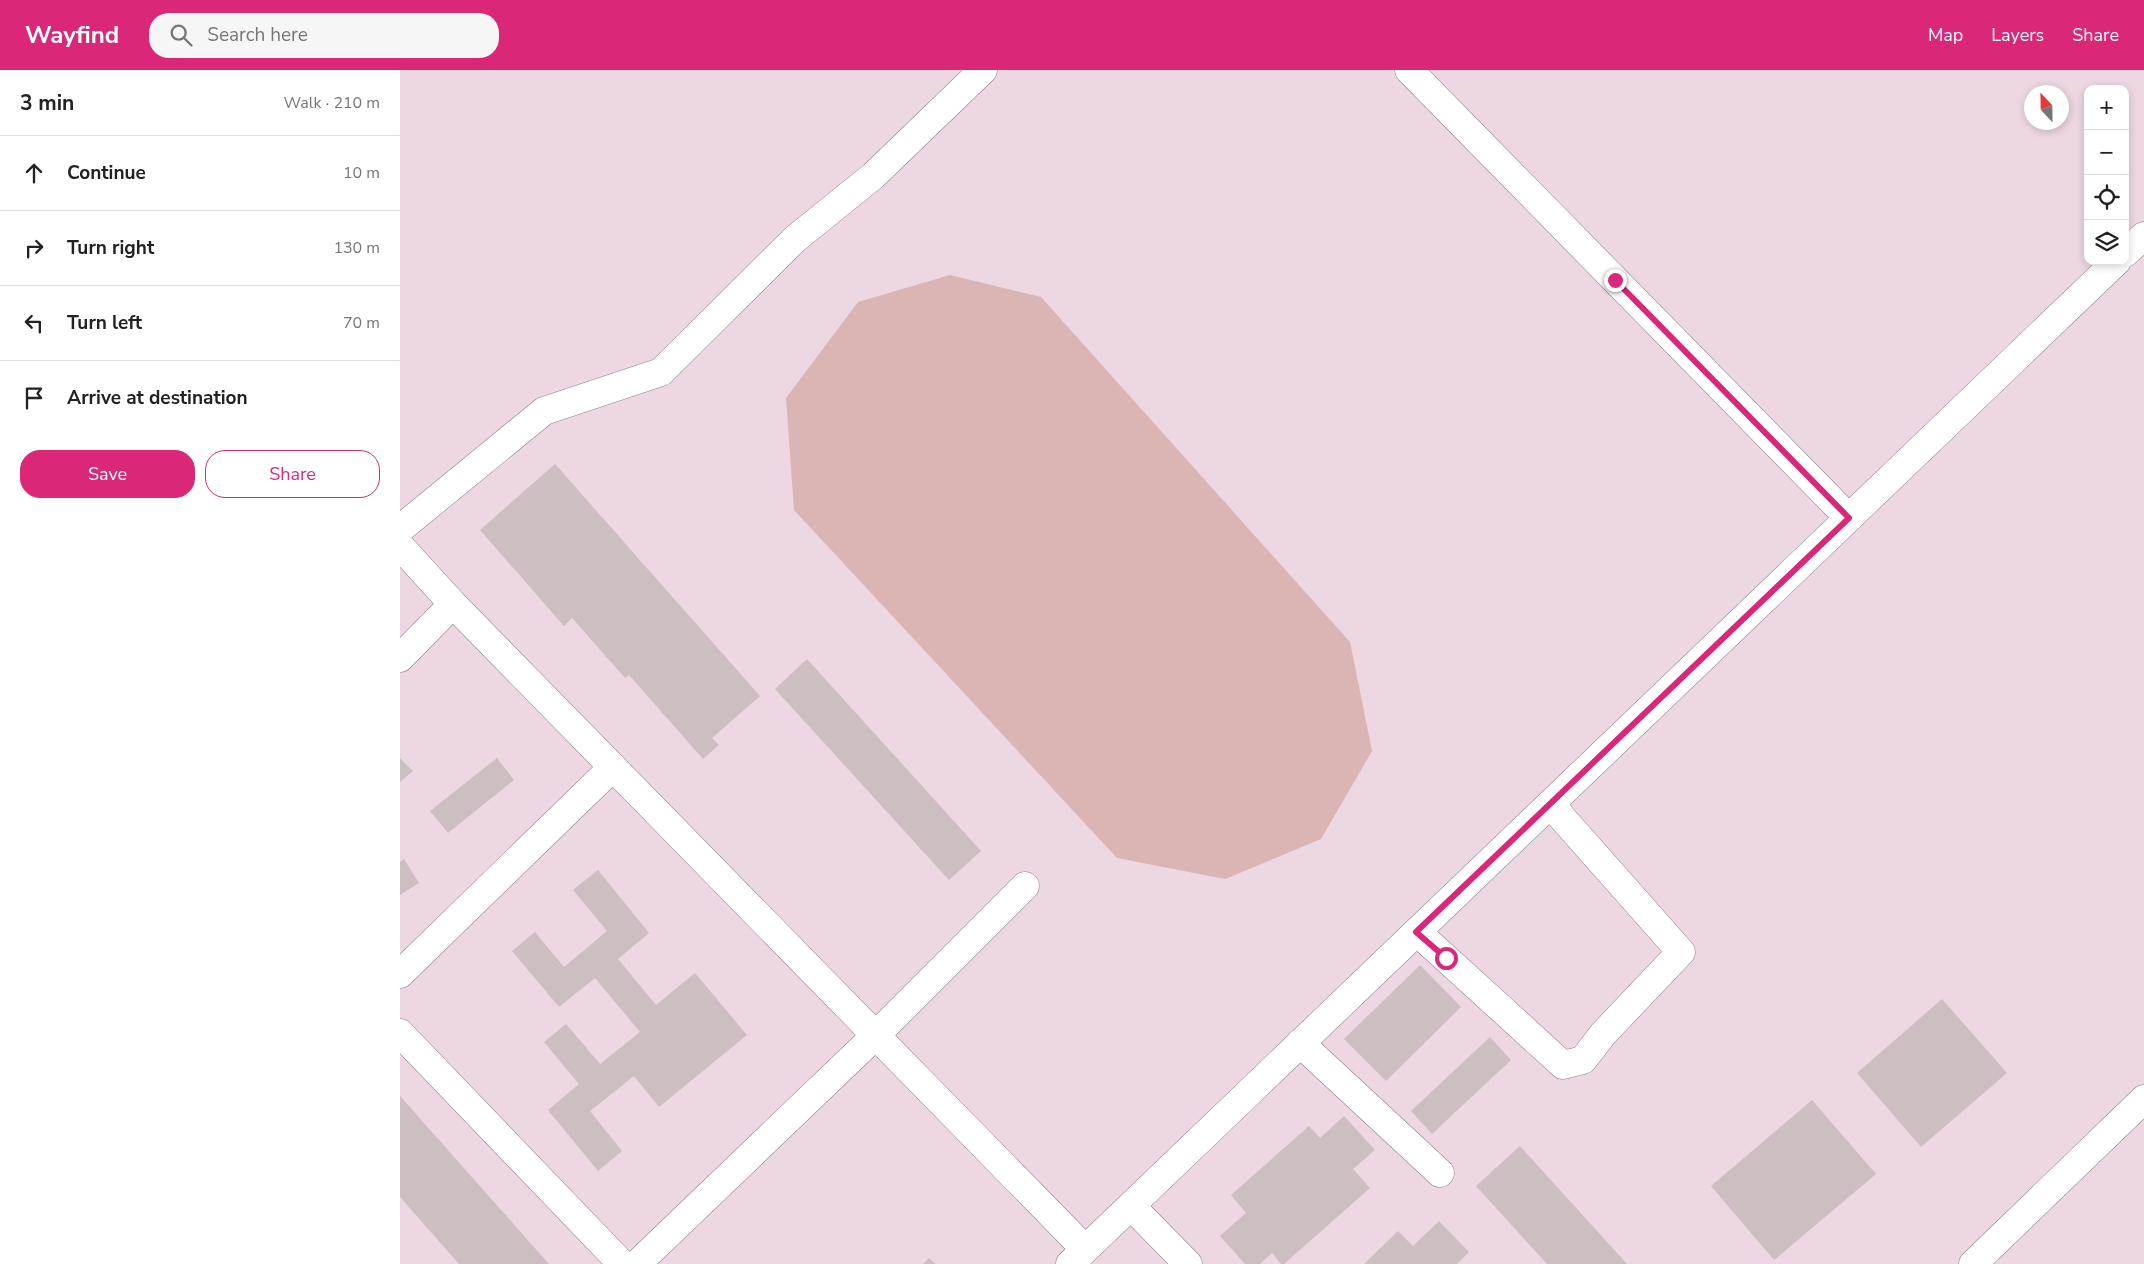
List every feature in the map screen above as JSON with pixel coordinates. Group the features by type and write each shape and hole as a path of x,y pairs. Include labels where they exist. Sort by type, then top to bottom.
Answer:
{"lane":[{"path":"400,529 544,411 661,372 795,239 873,176 983,70"},
{"path":"1409,70 1849,518"},
{"path":"2129,250 2144,236"},
{"path":"400,546 453,604 876,1035 1077,1256 2113,265"},
{"path":"400,658 453,604"},
{"path":"400,974 613,767"},
{"path":"1416,932 1563,1066 1583,1060 1603,1034 1681,952 1550,804"},
{"path":"637,1264 876,1035 1025,886"},
{"path":"400,1033 622,1264"},
{"path":"1300,1043 1440,1173"},
{"path":"1973,1264 2144,1098"},
{"path":"1130,1206 1188,1264"}],"shaded area":[{"path":"400,70 2144,70 2144,1264 400,1264"},
{"path":"950,275 1041,297 1350,642 1372,751 1321,839 1225,879 1117,858 794,510 786,398 858,302"}],"building":[{"path":"555,464 760,696 712,738 719,745 703,759 629,675 625,678 572,618 564,626 480,530"},
{"path":"807,659 981,851 949,880 775,689"},
{"path":"400,758 413,771 400,782"},
{"path":"497,758 514,780 448,833 430,811"},
{"path":"404,859 419,883 400,895 400,862"},
{"path":"598,870 649,933 618,959 656,1005 695,973 747,1035 659,1107 634,1076 590,1111 622,1151 598,1171 548,1110 579,1084 544,1042 566,1024 600,1064 640,1032 595,978 559,1007 512,951 535,932 564,967 607,931 573,890"},
{"path":"1420,965 1461,1007 1386,1081 1344,1039"},
{"path":"1942,999 2007,1073 1921,1147 1857,1073"},
{"path":"1490,1037 1511,1060 1432,1134 1411,1111"},
{"path":"400,1096 549,1264 459,1264 400,1197"},
{"path":"1812,1100 1876,1174 1774,1260 1711,1186"},
{"path":"1344,1116 1375,1150 1353,1169 1370,1188 1284,1264 1281,1264 1272,1253 1260,1264 1245,1264 1220,1236 1246,1213 1231,1195 1309,1126 1320,1138"},
{"path":"1520,1146 1627,1264 1547,1264 1476,1186"},
{"path":"1439,1221 1469,1252 1457,1264 1364,1264 1398,1231 1413,1246"},
{"path":"929,1258 936,1264 923,1264"}],"route":[{"path":"1446,958 1416,932 1849,518 1615,280"}]}
